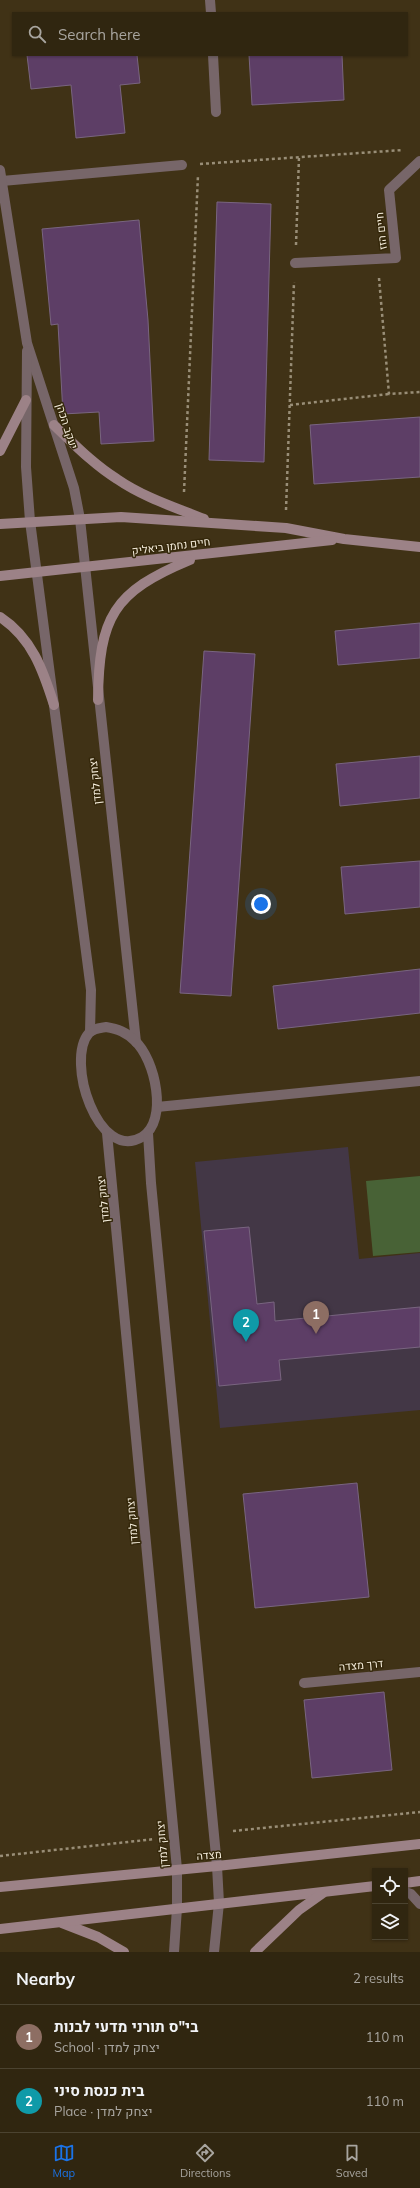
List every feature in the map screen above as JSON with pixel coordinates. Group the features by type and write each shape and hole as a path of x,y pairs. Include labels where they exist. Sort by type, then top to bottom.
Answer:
{"street":[{"path":"210,0 210,12"},
{"path":"213,56 216,112"},
{"name":"חיים הזז","path":"295,263 396,258 389,190 420,161"},
{"path":"2,181 182,165"},
{"name":"יעקב הכהן","path":"0,170 28,343 74,488 80,519"},
{"name":"יעקב הכהן","path":"28,343 26,467 30,521"},
{"path":"0,451 26,400"},
{"path":"54,425 87,457 117,480 156,500 215,523"},
{"name":"חיים נחמן ביאליק","path":"0,524 30,521 121,517 286,528 344,539 420,547"},
{"name":"יצחק למדן","path":"80,519 98,700 136,1042"},
{"path":"30,521 91,990 90,1032"},
{"name":"חיים נחמן ביאליק","path":"0,576 85,569 344,539"},
{"path":"98,700 99,662 103,639 111,619 121,603 137,587 155,575 202,555"},
{"path":"0,617 21,634 41,664 54,705"},
{"path":"148,1133 136,1140 124,1142 107,1133 94,1114 83,1078 82,1050 85,1039 90,1032 97,1028 106,1027 121,1030 136,1042 146,1056 154,1078 157,1107 154,1121 148,1133 150,1183 217,1866 219,1903 214,1952"},
{"path":"157,1107 420,1081"},
{"name":"יצחק למדן","path":"107,1133 177,1869 178,1908 174,1952"},
{"name":"דרך מצדה","path":"304,1682 420,1672"},
{"name":"מצדה","path":"0,1888 420,1844"},
{"path":"408,1883 420,1881"},
{"path":"0,1929 372,1886"},
{"path":"255,1952 299,1910 325,1892"},
{"path":"408,1893 411,1894 420,1904"},
{"path":"60,1922 98,1937 124,1952"}],"path":[{"path":"183,510 199,164 405,150"},
{"path":"286,528 299,157"},
{"path":"378,259 389,394"},
{"path":"290,405 420,392"}],"shaded area":[{"path":"348,1147 359,1259 420,1253 420,1410 220,1428 195,1162"}],"green space":[{"path":"420,1176 420,1252 373,1256 366,1181"}],"building":[{"path":"27,56 137,56 140,83 120,85 125,133 76,138 71,85 31,89"},
{"path":"249,56 342,56 344,100 252,105"},
{"path":"217,202 271,204 264,462 209,460"},
{"path":"139,220 148,320 154,441 101,444 99,412 63,414 58,324 51,325 42,229"},
{"path":"420,417 420,477 314,484 310,425"},
{"path":"420,623 420,658 338,665 335,631"},
{"path":"204,651 255,654 231,996 180,993"},
{"path":"420,756 420,798 340,806 336,764"},
{"path":"420,861 420,907 345,914 341,867"},
{"path":"420,969 420,1013 278,1029 273,986"},
{"path":"249,1227 257,1304 274,1302 275,1321 420,1307 420,1347 279,1360 281,1380 219,1386 204,1231"},
{"path":"357,1483 369,1597 255,1608 243,1494"},
{"path":"384,1692 392,1770 312,1778 304,1700"}],"place":[{"name":"בי\"ס תורני מדעי לבנות","path":"316,1334"},
{"name":"בית כנסת סיני","path":"246,1342"}]}
